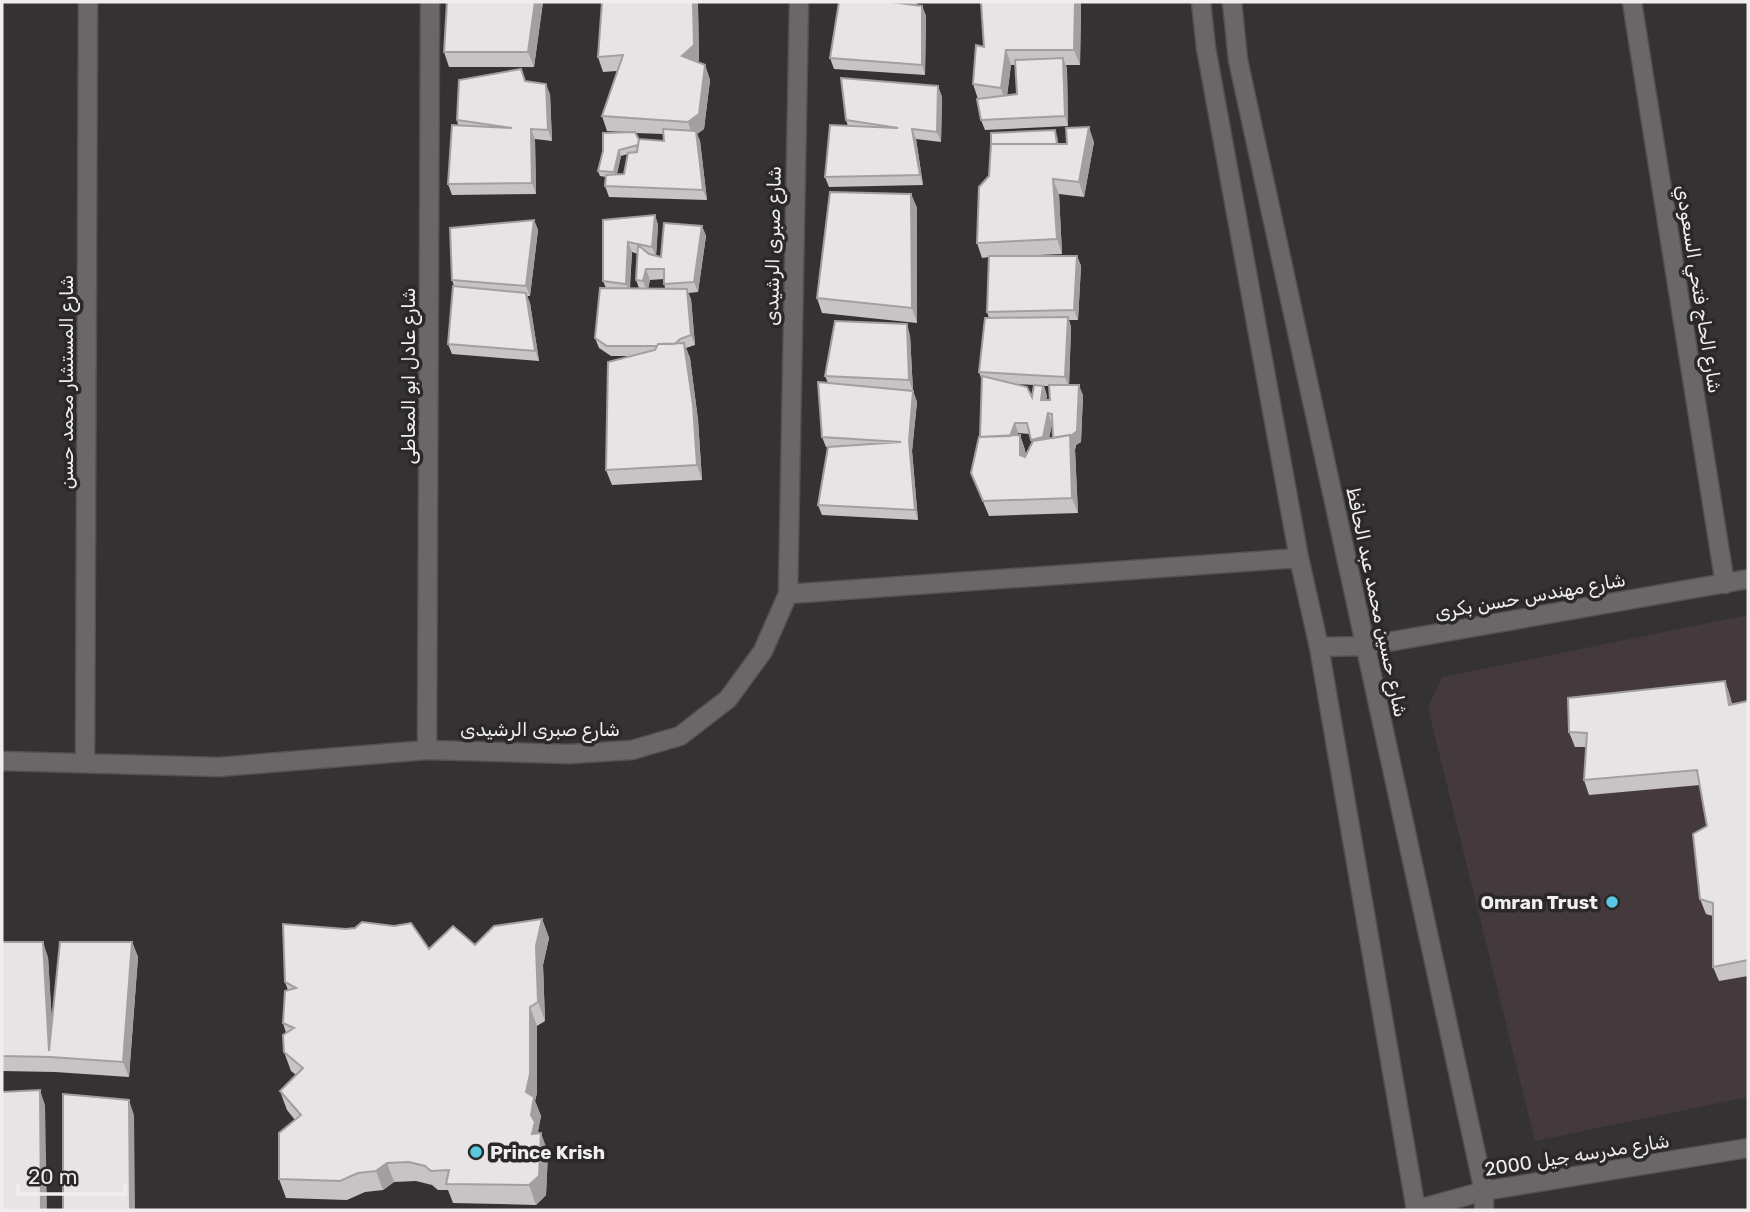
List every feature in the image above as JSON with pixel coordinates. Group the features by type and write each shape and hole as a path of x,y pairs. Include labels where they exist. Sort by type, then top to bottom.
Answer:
{"street":[{"name":"شارع المستشار محمد حسن","path":"85,762 88,2"},
{"name":"شارع عادل ابو المعاطى","path":"427,750 430,2"},
{"name":"شارع صبرى الرشيدى","path":"2,761 219,767 427,750 569,754 632,750 680,736 727,699 763,651 788,594 799,2"},
{"path":"1201,2 1206,48 1299,558 1318,647 1416,1210"},
{"name":"شارع حسين محمد عبد الحافظ","path":"1232,2 1238,60 1484,1191 1484,1210"},
{"name":"شارع الحاج فتحي السعودي","path":"1632,2 1725,584"},
{"path":"788,594 1299,558"},
{"name":"شارع مهندس حسن بكرى","path":"1318,647 1365,646 1748,579"},
{"name":"شارع مدرسه جيل 2000","path":"1416,1210 1484,1191 1748,1148"}],"shaded area":[{"name":"Omran Trust","path":"1748,615 1748,1097 1535,1141 1428,708 1442,677"}],"building":[{"path":"447,2 535,2 528,52 444,52"},
{"path":"602,2 693,2 694,45 682,56 705,65 699,114 688,122 602,116 623,55 598,57"},
{"path":"839,2 891,2 922,6 922,65 830,58"},
{"path":"981,2 1075,2 1074,50 1006,50 1001,88 973,84 976,45 984,47"},
{"path":"1063,58 1065,116 981,120 977,99 1017,94 1015,60"},
{"path":"521,69 525,81 546,84 548,130 531,129 532,183 448,184 452,125 512,128 457,120 459,80"},
{"path":"841,78 938,86 937,132 912,129 920,175 825,177 830,125 898,128 846,120"},
{"path":"1089,127 1079,182 1053,179 1057,239 977,243 979,187 989,176 991,144 1067,144 1066,128"},
{"path":"663,129 696,131 703,190 605,186 606,175 624,174 628,153 637,152 639,139 664,141"},
{"path":"1055,130 1057,144 991,144 991,133"},
{"path":"635,132 638,145 619,150 614,172 598,171 603,151 603,133"},
{"path":"830,192 911,194 912,308 817,298"},
{"path":"655,215 652,247 628,242 626,284 603,281 603,220"},
{"path":"534,220 526,286 452,280 450,228"},
{"path":"664,223 702,226 694,282 664,284 664,269 646,269 643,281 636,280 638,245 649,254 661,257"},
{"path":"989,256 1077,256 1074,310 987,312"},
{"path":"453,286 526,293 535,351 448,344"},
{"path":"600,288 687,289 691,335 675,344 607,346 595,338"},
{"path":"1068,317 1065,377 979,372 985,318"},
{"path":"835,321 907,324 909,380 825,376"},
{"path":"684,343 693,405 697,465 606,470 608,362 655,350 658,344"},
{"path":"982,376 1027,387 1032,397 1034,385 1043,386 1041,400 1050,400 1049,385 1079,385 1077,431 1071,440 1070,435 1053,438 1052,414 1048,413 1043,437 1031,440 1027,423 1015,423 1010,436 980,437"},
{"path":"818,382 913,391 909,441 915,510 818,505 828,447 901,442 822,437"},
{"path":"1020,435 1020,455 1025,457 1033,441 1070,435 1072,498 983,501 971,473 979,437"},
{"path":"1725,681 1729,705 1748,701 1748,960 1713,967 1713,903 1700,899 1693,834 1707,826 1697,770 1584,780 1587,733 1569,732 1568,698"},
{"path":"542,919 536,946 538,1002 530,1007 530,1074 526,1092 534,1097 531,1115 535,1122 532,1134 541,1133 539,1176 529,1185 446,1184 449,1170 431,1171 425,1166 409,1162 387,1163 376,1171 358,1173 340,1181 279,1179 279,1133 301,1115 280,1091 303,1068 284,1052 283,1035 294,1028 283,1023 285,991 296,988 285,982 283,924 346,929 355,928 362,922 394,926 411,923 429,949 453,926 475,945 494,926"},
{"path":"2,942 43,942 49,1051 60,942 132,942 123,1062 2,1056"},
{"path":"40,1090 41,1210 2,1210 2,1092"},
{"path":"63,1094 129,1100 130,1210 63,1210"}],"place":[{"name":"Omran Trust","path":"1612,902"},
{"name":"Prince Krish","path":"476,1152"}]}
